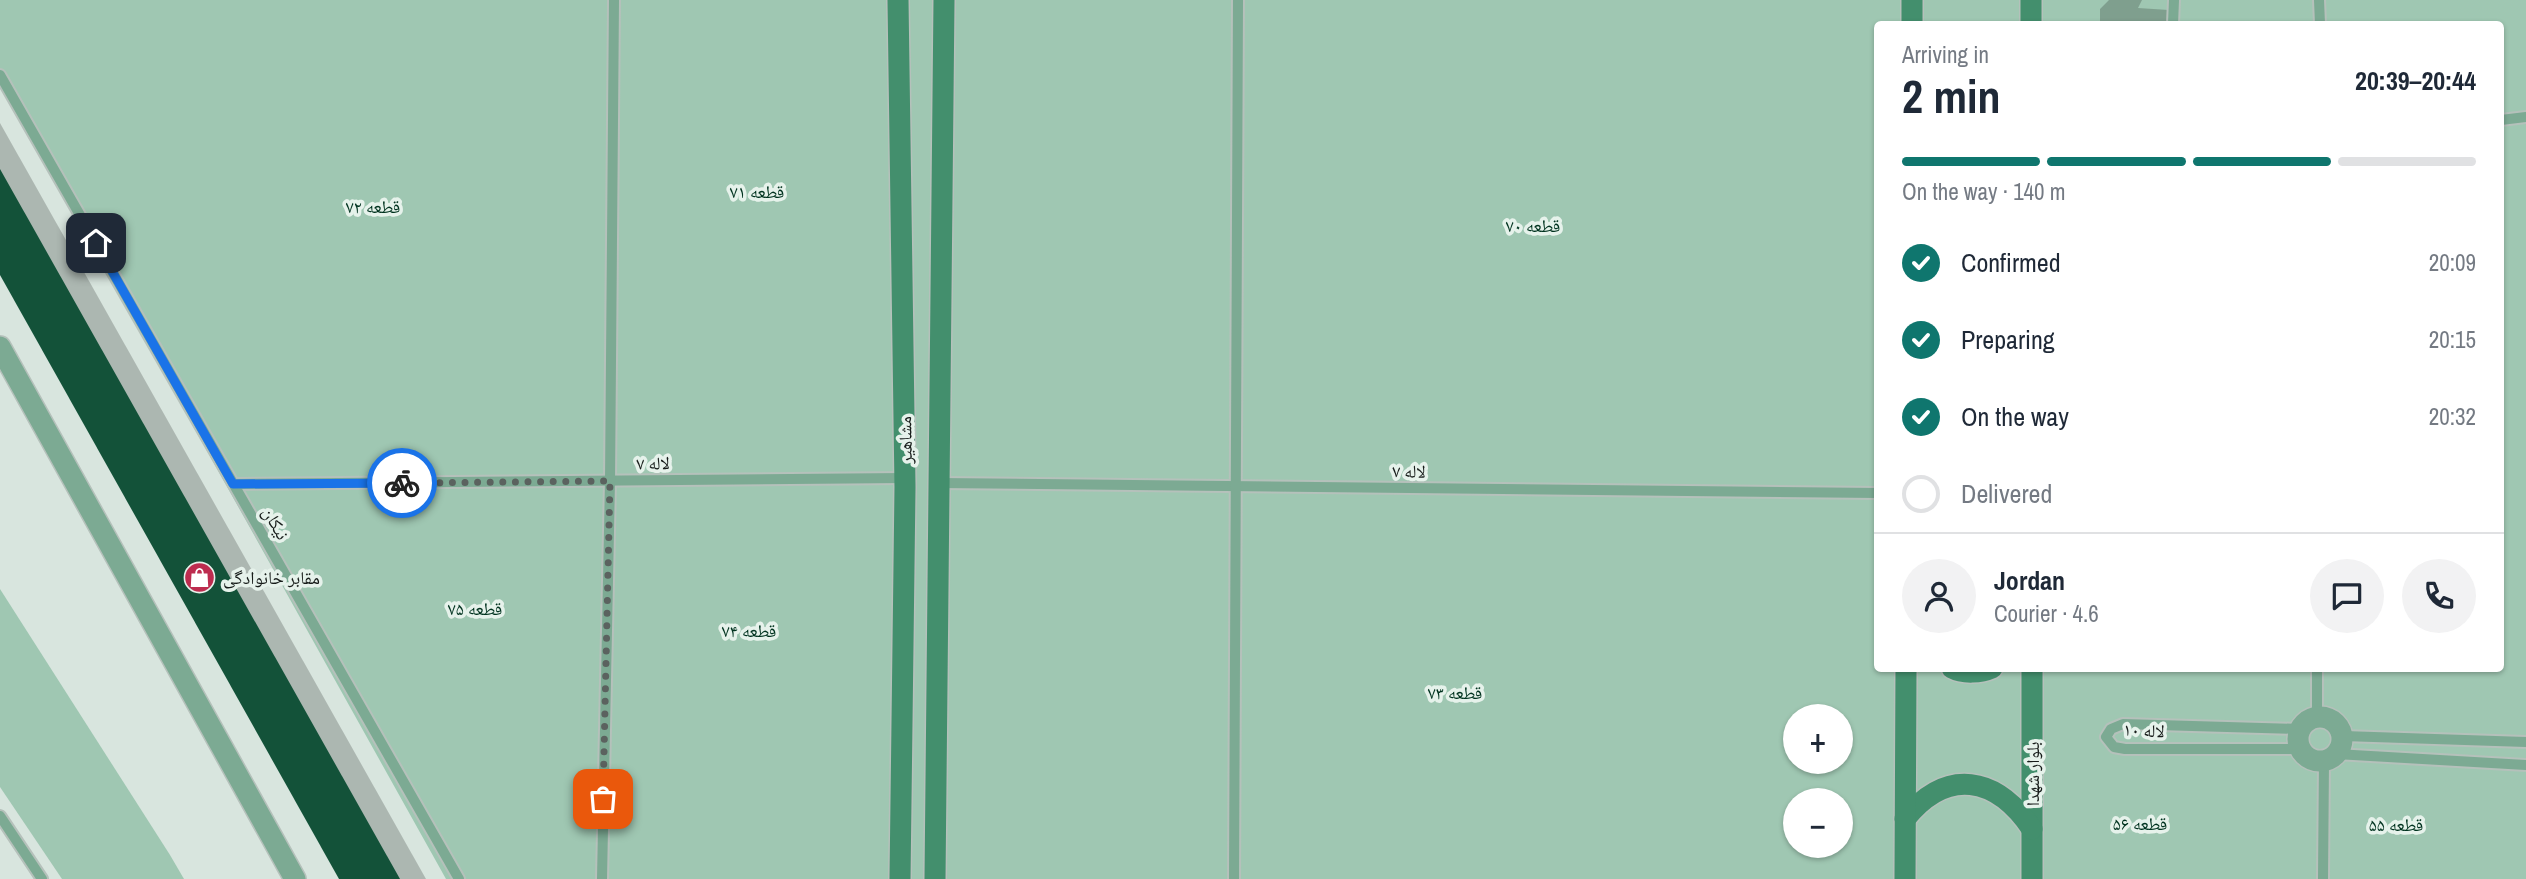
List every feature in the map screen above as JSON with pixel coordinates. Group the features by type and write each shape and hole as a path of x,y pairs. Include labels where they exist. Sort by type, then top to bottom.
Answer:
{"street":[{"name":"مشاهیر","path":"898,0 905,478 900,879"},
{"name":"مشاهیر","path":"935,879 944,0"},
{"path":"1912,0 1912,21"},
{"path":"2031,0 2031,21"},
{"path":"0,347 295,879"},
{"path":"1905,879 1906,672"},
{"name":"بلوار شهدا","path":"2032,672 2032,879"},
{"path":"2331,719 2341,729 2334,750 2310,759 2306,731 2331,719"},
{"path":"1905,819 1918,803 1935,791 1957,784 1978,785 2018,808 2032,829"}],"lane":[{"path":"602,879 610,481 614,0"},
{"path":"1234,879 1238,0"},
{"path":"2173,21 2174,0"},
{"path":"2319,0 2320,21"},
{"name":"نیکان","path":"0,75 459,879"},
{"path":"2504,120 2526,117"},
{"name":"لاله ۷","path":"233,484 905,478"},
{"name":"لاله ۷","path":"939,483 1874,494"},
{"path":"2306,731 2316,672"},
{"name":"لاله ۱۰","path":"2123,724 2306,731 2124,750 2114,747 2106,737 2111,729 2123,724"},
{"path":"2334,750 2526,742"},
{"path":"2334,750 2526,765"},
{"path":"2323,879 2334,750"},
{"path":"0,816 42,879"}],"green space":[{"path":"0,0 2526,0 2526,879 446,879 0,80"},
{"path":"0,589 184,879 62,879 0,787"}],"building":[{"name":"مقابر خانوادگی","path":"0,169 400,879 339,879 0,275"}],"way so far":[{"path":"402,483 610,481 603,799"}],"place":[{"name":"مقابر خانوادگی","path":"200,577"}],"route":[{"path":"96,243 233,484 402,483"}],"park label":[{"name":"قطعه ۷۱","path":"757,191"},
{"name":"قطعه ۷۲","path":"373,206"},
{"name":"قطعه ۷۰","path":"1533,225"},
{"name":"قطعه ۷۵","path":"475,608"},
{"name":"قطعه ۷۴","path":"749,630"},
{"name":"قطعه ۷۳","path":"1455,692"},
{"name":"قطعه ۵۶","path":"2140,823"},
{"name":"قطعه ۵۵","path":"2396,824"}]}
